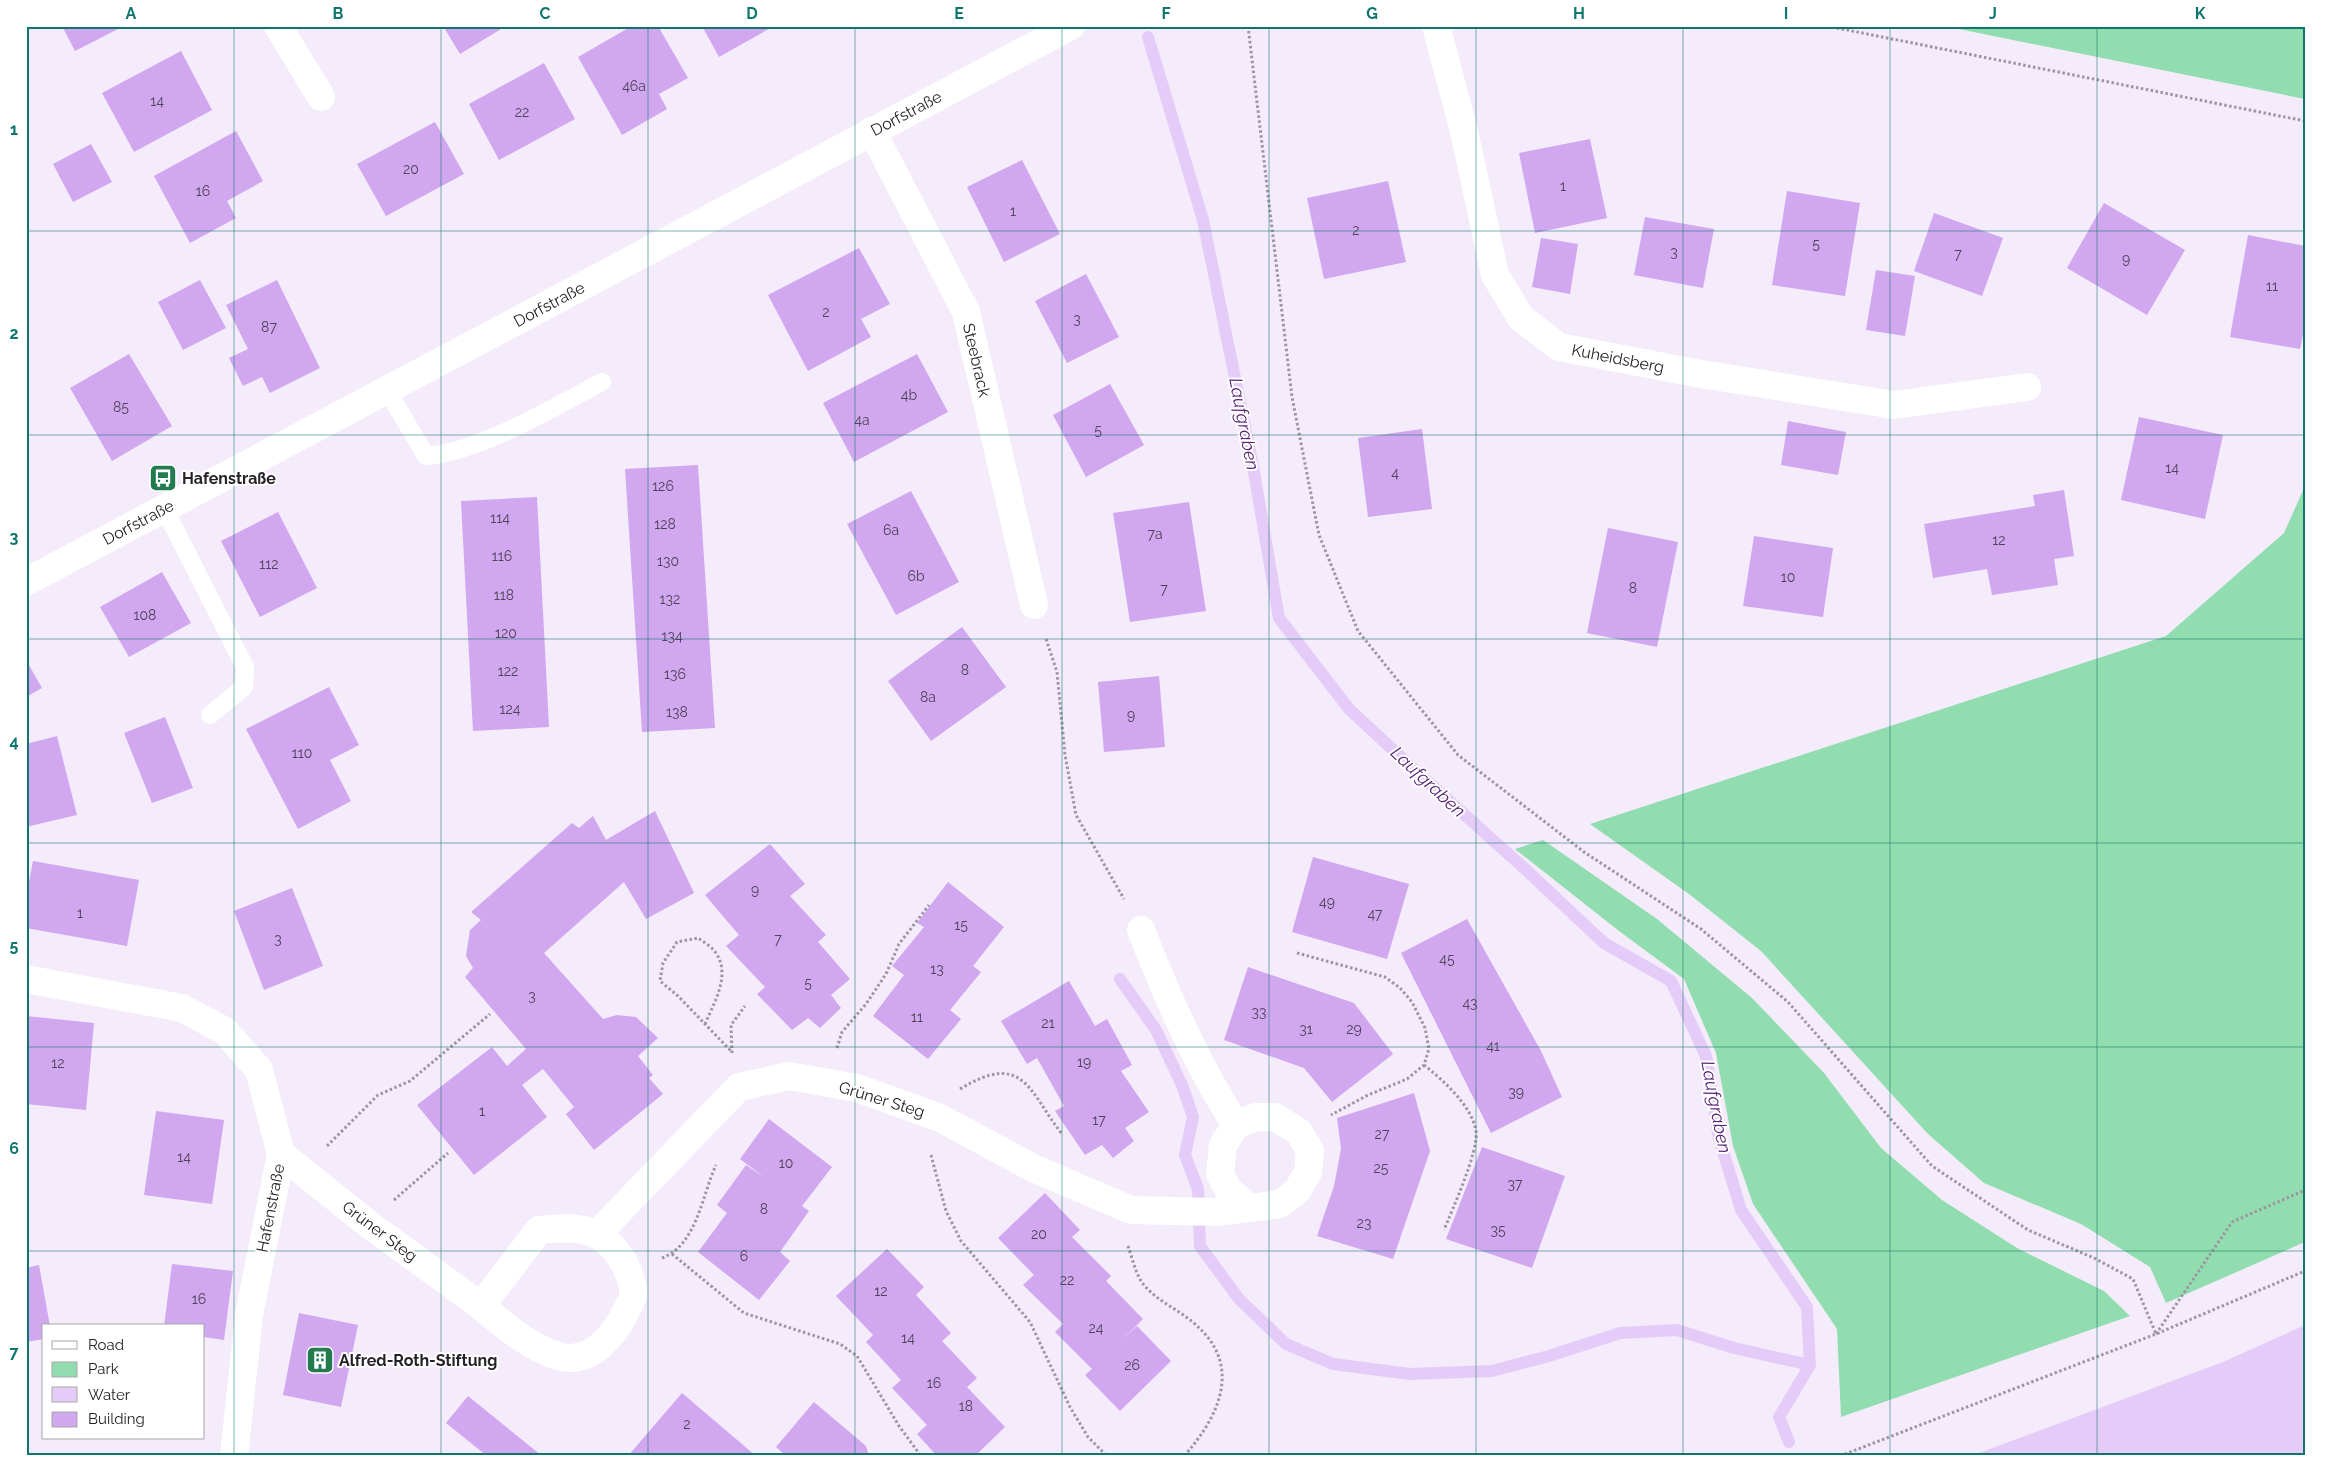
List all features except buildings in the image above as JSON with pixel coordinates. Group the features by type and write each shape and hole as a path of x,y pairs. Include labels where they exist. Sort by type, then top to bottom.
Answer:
{"street":[{"path":"278,26 321,98"},
{"name":"Dorfstraße","path":"26,582 1071,26"},
{"name":"Kuheidsberg","path":"1436,26 1464,131 1495,275 1521,318 1559,346 1701,374 1894,404 2027,387"},
{"name":"Steebrack","path":"872,131 966,312 1034,605"},
{"path":"1141,930 1157,971 1213,1090 1236,1125"},
{"name":"Hafenstraße","path":"26,979 182,1008 225,1031 259,1070 281,1154 249,1315 234,1456"},
{"name":"Grüner Steg","path":"739,1087 789,1076 857,1088 930,1114 1032,1168 1131,1210 1216,1212 1250,1208"},
{"path":"481,1306 539,1230 568,1227 598,1233 739,1087"},
{"path":"1256,1117 1275,1117 1299,1132 1310,1151 1308,1172 1297,1191 1280,1204 1250,1208 1229,1192 1220,1174 1223,1146 1236,1125 1256,1117"},
{"name":"Grüner Steg","path":"281,1154 367,1223 481,1306 510,1330 558,1357 580,1357 601,1347 620,1325 634,1295 629,1272 617,1251 598,1233"}],"lane":[{"path":"387,390 426,456 441,455 500,434 602,382"},
{"path":"164,508 245,667 244,687 210,715"}],"path":[{"path":"1248,26 1292,397 1319,535 1358,631 1458,756 1584,852 1701,929 1788,1002 1932,1166 2028,1230 2094,1258 2133,1279 2156,1334"},
{"path":"1827,26 2305,121"},
{"path":"1034,605 1057,672 1065,755 1076,815 1141,930"},
{"path":"826,1083 842,1032 866,1004 886,974 899,944 928,905"},
{"path":"705,1024 719,989 723,968 715,952 698,938 677,942 663,963 660,981 678,996 731,1051"},
{"path":"1297,953 1385,977 1400,988 1412,1002 1425,1028 1429,1049 1424,1065 1408,1079 1368,1095 1299,1132"},
{"path":"739,1087 731,1051 731,1025 745,1006"},
{"path":"303,1173 321,1152 378,1095 410,1081 490,1014"},
{"path":"1424,1065 1456,1095 1476,1132 1473,1153 1444,1230"},
{"path":"1062,1134 1046,1114 1038,1096 1026,1082 1013,1075 988,1075 961,1088 930,1114 946,1211 961,1241 1030,1322 1070,1407 1088,1437 1107,1456"},
{"path":"367,1223 448,1152"},
{"path":"629,1272 672,1254 686,1236 702,1206 717,1162"},
{"path":"2156,1334 2232,1222 2305,1190"},
{"path":"1131,1210 1128,1246 1143,1284 1169,1306 1196,1324 1213,1345 1222,1368 1220,1403 1198,1440 1184,1456"},
{"path":"672,1254 744,1313 840,1344 857,1356 899,1426 922,1456"},
{"path":"1840,1456 2156,1334 2305,1271"}],"green space":[{"path":"1944,26 2305,26 2305,99"},
{"path":"2305,486 2305,1242 2166,1303 2150,1267 2081,1224 1984,1183 1928,1134 1761,951 1689,894 1590,824 2166,636 2284,533"},
{"path":"1543,840 1657,919 1752,998 1824,1073 1881,1148 1942,1200 2017,1248 2104,1291 2130,1316 1841,1417 1837,1329 1753,1204 1733,1146 1716,1053 1684,979 1619,931 1515,849"}],"water":[{"path":"2305,1325 2305,1456 1971,1456 2223,1362"}],"waterway":[{"name":"Laufgraben","path":"1148,37 1203,220 1254,472 1279,618 1349,709 1417,772 1604,943 1671,981 1706,1056 1719,1138 1741,1210 1807,1307 1810,1365 1779,1417 1789,1442"},
{"path":"1120,979 1156,1030 1182,1085 1193,1117 1185,1155 1198,1189 1200,1246 1239,1299 1286,1344 1333,1364 1410,1374 1492,1371 1549,1356 1620,1333 1677,1330 1734,1348 1810,1365"}],"place":[{"name":"Hafenstraße","path":"163,478"},
{"name":"Alfred-Roth-Stiftung","path":"320,1360"}]}
